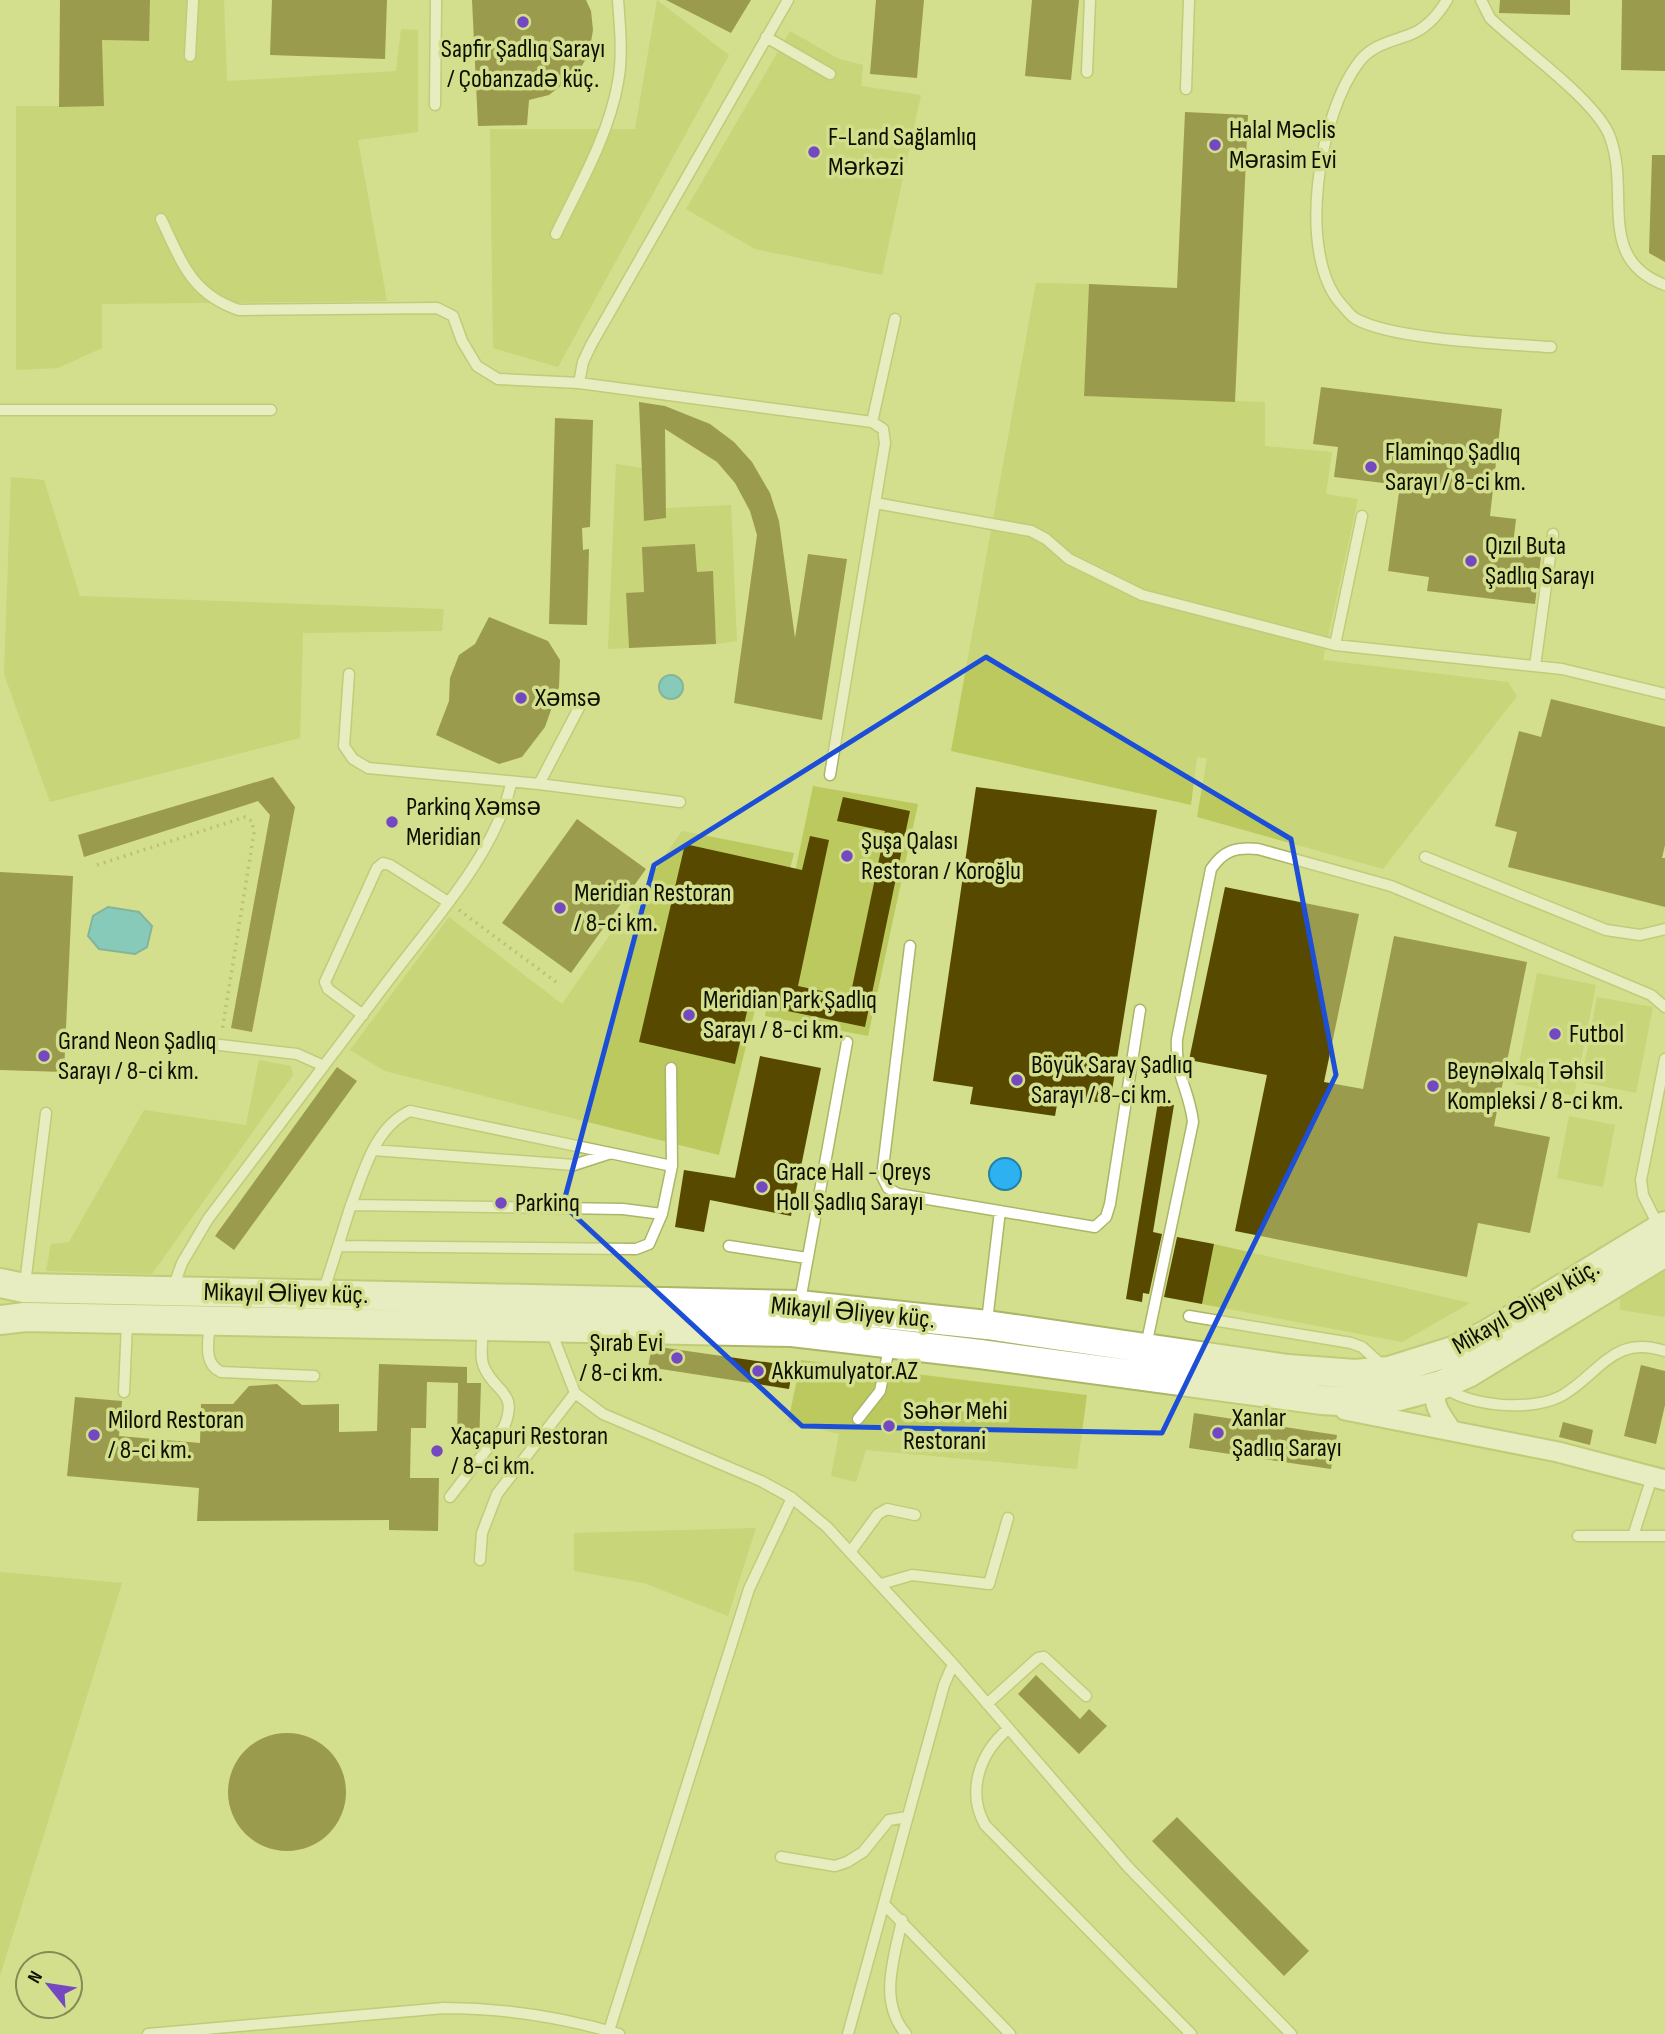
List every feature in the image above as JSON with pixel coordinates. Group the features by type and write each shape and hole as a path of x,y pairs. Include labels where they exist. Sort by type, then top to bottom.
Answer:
{"main road":[{"name":"Mikayıl Əliyev küç.","path":"12,1286 799,1305 986,1325 1288,1369 1355,1374 1392,1384 1425,1362 1488,1334 1663,1236"},
{"path":"0,1320 25,1317 792,1332 1282,1397 1355,1402 1392,1384 1441,1385 1500,1356 1663,1236"}],"street":[{"path":"1392,1384 1452,1429"},
{"path":"1441,1385 1435,1393 1435,1403 1452,1429"},
{"path":"1282,1397 1558,1452 1658,1479"}],"lane":[{"path":"190,56 193,0"},
{"path":"435,105 436,0"},
{"path":"556,234 596,149 618,83 621,49 618,0"},
{"path":"579,383 583,362 591,345 788,0"},
{"path":"1087,72 1090,0"},
{"path":"1186,89 1189,0"},
{"path":"1447,0 1436,18 1411,34 1384,41 1359,61 1337,103 1317,180 1316,239 1329,290 1354,319 1392,331 1551,347"},
{"path":"1481,0 1490,18 1597,113 1610,135 1619,166 1620,237 1627,259 1649,279 1665,285"},
{"path":"766,37 831,74"},
{"path":"161,219 200,291 220,304 239,310 437,308 453,316 462,341 477,366 498,379 579,383 872,422 883,429 885,443 830,775"},
{"path":"872,422 895,319"},
{"path":"0,410 271,410"},
{"path":"875,503 1031,531 1046,539 1069,559 1142,595 1335,645 1562,668 1665,694"},
{"path":"1335,645 1362,516"},
{"path":"1535,666 1553,534"},
{"path":"349,674 344,746 353,759 368,768 680,802"},
{"path":"539,785 583,700"},
{"path":"172,1291 182,1263 208,1219 447,902 494,833 505,808 511,784"},
{"path":"1145,1348 1193,1122 1191,1098 1180,1080 1176,1064 1177,1039 1211,869 1219,857 1237,847 1258,849 1391,886 1651,995 1665,1007"},
{"path":"1425,857 1606,930 1640,936 1665,929"},
{"path":"363,1015 328,989 325,982 377,869 383,863 390,865 447,902"},
{"path":"910,946 882,1176 888,1188 898,1194 1095,1227 1107,1217 1140,1010"},
{"path":"799,1305 846,1042"},
{"path":"220,1045 297,1054 324,1066"},
{"path":"1663,1236 1643,1195 1641,1180 1665,1059"},
{"path":"338,1246 636,1249 649,1244 662,1214 672,1166 671,1068"},
{"path":"323,1294 351,1205 373,1150 393,1119 410,1111 672,1166"},
{"path":"12,1286 46,1113"},
{"path":"373,1150 574,1165 611,1153"},
{"path":"351,1205 623,1209 662,1214"},
{"path":"986,1325 1000,1211"},
{"path":"729,1246 807,1258"},
{"path":"1189,1316 1351,1343 1362,1347 1392,1384"},
{"path":"124,1392 127,1319"},
{"path":"210,1321 208,1361 213,1368 221,1372 314,1376"},
{"path":"450,1497 504,1427 510,1414 509,1401 482,1363 483,1326"},
{"path":"549,1326 575,1393 603,1414 761,1481 792,1498 851,1552 953,1664 1128,1867 1291,2034"},
{"path":"858,1419 880,1391 891,1344"},
{"path":"1441,1385 1465,1400 1534,1403 1561,1396 1618,1351 1638,1346 1665,1351"},
{"path":"480,1560 486,1517 497,1494 575,1393"},
{"path":"1633,1536 1658,1479"},
{"path":"148,2034 444,2008 487,2008 529,2014 612,2033 750,1590 792,1498"},
{"path":"851,1552 878,1514 887,1509 915,1515"},
{"path":"881,1584 912,1575 989,1584 1008,1518"},
{"path":"1578,1536 1665,1536"},
{"path":"987,1704 1038,1658 1044,1657 1086,1696"},
{"path":"848,2034 944,1685 953,1664"},
{"path":"1009,1729 986,1753 978,1776 976,1804 985,1825 1191,2034"},
{"path":"781,1857 835,1866 863,1852 888,1820 907,1817"},
{"path":"884,1904 1010,2034"},
{"path":"902,1920 889,1988 895,2021 906,2034"}],"path":[{"path":"97,865 245,817 252,821 254,833 220,1045"},
{"path":"447,902 556,982"}],"highlighted area":[{"path":"986,657 1291,839 1336,1075 1162,1433 802,1426 563,1205 654,865"}],"green space":[{"path":"150,0 224,0 227,81 396,71 401,29 418,30 418,132 358,140 387,301 102,304 102,348 58,368 16,370 16,106 104,106 102,40 148,41"},
{"path":"657,0 729,55 558,367 493,348 490,129 635,129"},
{"name":"F-Land Sağlamlıq Mərkəzi","path":"790,31 839,59 863,65 861,86 921,95 882,275 755,249 686,209"},
{"path":"1036,283 1089,284 1084,396 1265,402 1265,446 1332,452 1326,494 1358,499 1323,660 1508,682 1517,696 1383,869 1197,817 1207,758 1197,757 1191,805 951,751"},
{"path":"616,464 642,468 644,521 666,518 666,508 731,505 737,641 716,644 713,572 697,572 695,544 643,547 644,592 626,594 629,648 608,649"},
{"path":"11,477 44,480 80,596 444,609 442,631 303,633 300,738 50,802 4,674"},
{"path":"813,786 918,804 868,1036 765,1016"},
{"path":"682,831 794,853 719,1155 385,1071 350,1050 449,917 562,1004"},
{"name":"Futbol","path":"1537,973 1596,985 1574,1096 1515,1084"},
{"path":"1597,997 1653,1007 1636,1093 1581,1082"},
{"path":"259,1060 291,1066 293,1075 152,1274 46,1271 51,1244 69,1242 144,1110 246,1125"},
{"path":"1569,1116 1615,1125 1603,1187 1557,1178"},
{"path":"1214,1244 1470,1303 1402,1342 1202,1304"},
{"path":"1665,1268 1665,1317 1620,1310 1620,1296"},
{"path":"801,1360 1087,1395 1077,1469 866,1450 856,1482 831,1476 839,1434 788,1422"},
{"path":"756,1528 728,1616 644,1583 574,1571 574,1533"},
{"path":"0,1572 122,1583 0,1976"}],"water":[{"path":"671,675 680,678 683,687 680,696 671,699 662,696 659,687 662,678"},
{"path":"108,907 139,912 152,926 147,947 135,954 99,949 88,936 93,916"},
{"path":"1005,1158 1016,1163 1021,1174 1016,1185 1005,1190 994,1185 989,1174 994,1163"}],"building":[{"path":"60,0 150,0 149,41 102,40 104,106 59,107"},
{"path":"272,0 387,0 385,59 270,55"},
{"path":"472,0 586,0 591,11 593,30 589,54 578,72 549,95 529,100 527,125 478,126"},
{"path":"666,0 751,0 731,33"},
{"path":"876,0 924,0 917,78 870,74"},
{"path":"1032,0 1079,0 1071,80 1025,76"},
{"path":"1500,0 1570,0 1570,15 1499,13"},
{"path":"1622,0 1665,0 1665,71 1621,70"},
{"path":"1185,112 1248,115 1235,402 1084,396 1089,284 1177,288"},
{"path":"1652,155 1665,155 1665,262 1649,253"},
{"path":"1321,387 1502,409 1490,516 1516,519 1512,554 1541,557 1535,604 1427,591 1429,577 1388,571 1400,485 1334,477 1338,447 1313,444"},
{"path":"639,402 665,406 710,424 734,442 752,462 770,493 779,521 795,638 808,554 847,559 822,720 734,703 757,535 750,511 735,483 717,462 665,429 666,518 644,521"},
{"path":"555,418 593,420 590,527 582,528 583,550 589,549 587,625 549,624"},
{"path":"695,544 697,572 713,571 716,644 629,648 626,593 644,592 642,547"},
{"path":"489,617 548,641 560,660 559,687 545,727 522,757 499,764 436,735 449,701 450,678 459,655 475,644"},
{"path":"1551,699 1665,727 1665,845 1662,858 1665,858 1665,907 1508,867 1517,832 1495,826 1519,731 1541,737"},
{"path":"273,777 295,807 252,1032 231,1028 270,815 258,801 84,857 78,835"},
{"path":"976,787 1157,810 1110,1103 1058,1099 1055,1116 970,1104 973,1087 933,1081"},
{"path":"843,797 910,811 865,1027 749,1003 735,1064 639,1042 685,844 802,870 810,836 829,840 798,986 850,997 885,831 837,821"},
{"path":"577,819 646,869 571,973 502,923"},
{"path":"0,872 73,876 64,1072 0,1070"},
{"name":"Beynəlxalq Təhsil Kompleksi / 8-ci km.","path":"1225,887 1359,914 1324,1082 1363,1089 1394,936 1527,962 1494,1126 1550,1137 1530,1233 1478,1223 1467,1277 1235,1231 1267,1075 1189,1060"},
{"path":"760,1056 821,1068 791,1216 710,1200 704,1232 675,1227 684,1170 735,1178"},
{"path":"337,1067 357,1081 234,1250 215,1236"},
{"path":"1158,1102 1174,1105 1153,1232 1162,1234 1149,1294 1143,1293 1142,1302 1126,1299"},
{"path":"1177,1237 1214,1244 1202,1304 1164,1297"},
{"path":"652,1346 793,1366 789,1389 648,1367"},
{"path":"379,1364 467,1367 467,1383 481,1383 479,1447 457,1446 458,1383 427,1382 426,1428 411,1428 410,1478 439,1478 438,1531 389,1530 389,1520 197,1521 199,1488 67,1476 75,1397 122,1401 119,1436 200,1443 201,1404 233,1404 249,1386 277,1384 302,1405 339,1404 339,1432 377,1431"},
{"path":"1641,1365 1665,1371 1665,1405 1656,1444 1624,1436"},
{"path":"1194,1413 1337,1435 1331,1469 1189,1448"},
{"path":"1563,1422 1593,1430 1590,1445 1559,1437"},
{"path":"1036,1675 1080,1719 1089,1709 1107,1726 1079,1754 1018,1694"},
{"path":"287,1733 309,1738 329,1750 341,1770 346,1792 341,1814 329,1834 309,1846 287,1851 265,1846 245,1834 233,1814 228,1792 233,1770 245,1750 265,1738"},
{"path":"1177,1817 1309,1951 1284,1976 1152,1841"}],"place":[{"name":"Sapfir Şadlıq Sarayı / Çobanzadə küç.","path":"523,22"},
{"name":"Halal Məclis Mərasim Evi","path":"1215,145"},
{"name":"F-Land Sağlamlıq Mərkəzi","path":"814,152"},
{"name":"Flaminqo Şadlıq Sarayı / 8-ci km.","path":"1371,467"},
{"name":"Qızıl Buta Şadlıq Sarayı","path":"1471,561"},
{"name":"Xəmsə","path":"521,698"},
{"name":"Parkinq Xəmsə Meridian","path":"392,822"},
{"name":"Şuşa Qalası Restoran / Koroğlu","path":"847,856"},
{"name":"Meridian Restoran / 8-ci km.","path":"560,908"},
{"name":"Meridian Park Şadlıq Sarayı / 8-ci km.","path":"689,1015"},
{"name":"Futbol","path":"1555,1034"},
{"name":"Grand Neon Şadlıq Sarayı / 8-ci km.","path":"44,1056"},
{"name":"Böyük Saray Şadlıq Sarayı / 8-ci km.","path":"1017,1080"},
{"name":"Beynəlxalq Təhsil Kompleksi / 8-ci km.","path":"1433,1086"},
{"name":"Grace Hall - Qreys Holl Şadlıq Sarayı","path":"762,1187"},
{"name":"Parkinq","path":"501,1203"},
{"name":"Şırab Evi / 8-ci km.","path":"677,1358"},
{"name":"Akkumulyator.AZ","path":"758,1371"},
{"name":"Səhər Mehi Restorani","path":"889,1426"},
{"name":"Xanlar Şadlıq Sarayı","path":"1218,1433"},
{"name":"Milord Restoran / 8-ci km.","path":"94,1435"},
{"name":"Xaçapuri Restoran / 8-ci km.","path":"437,1451"}]}
